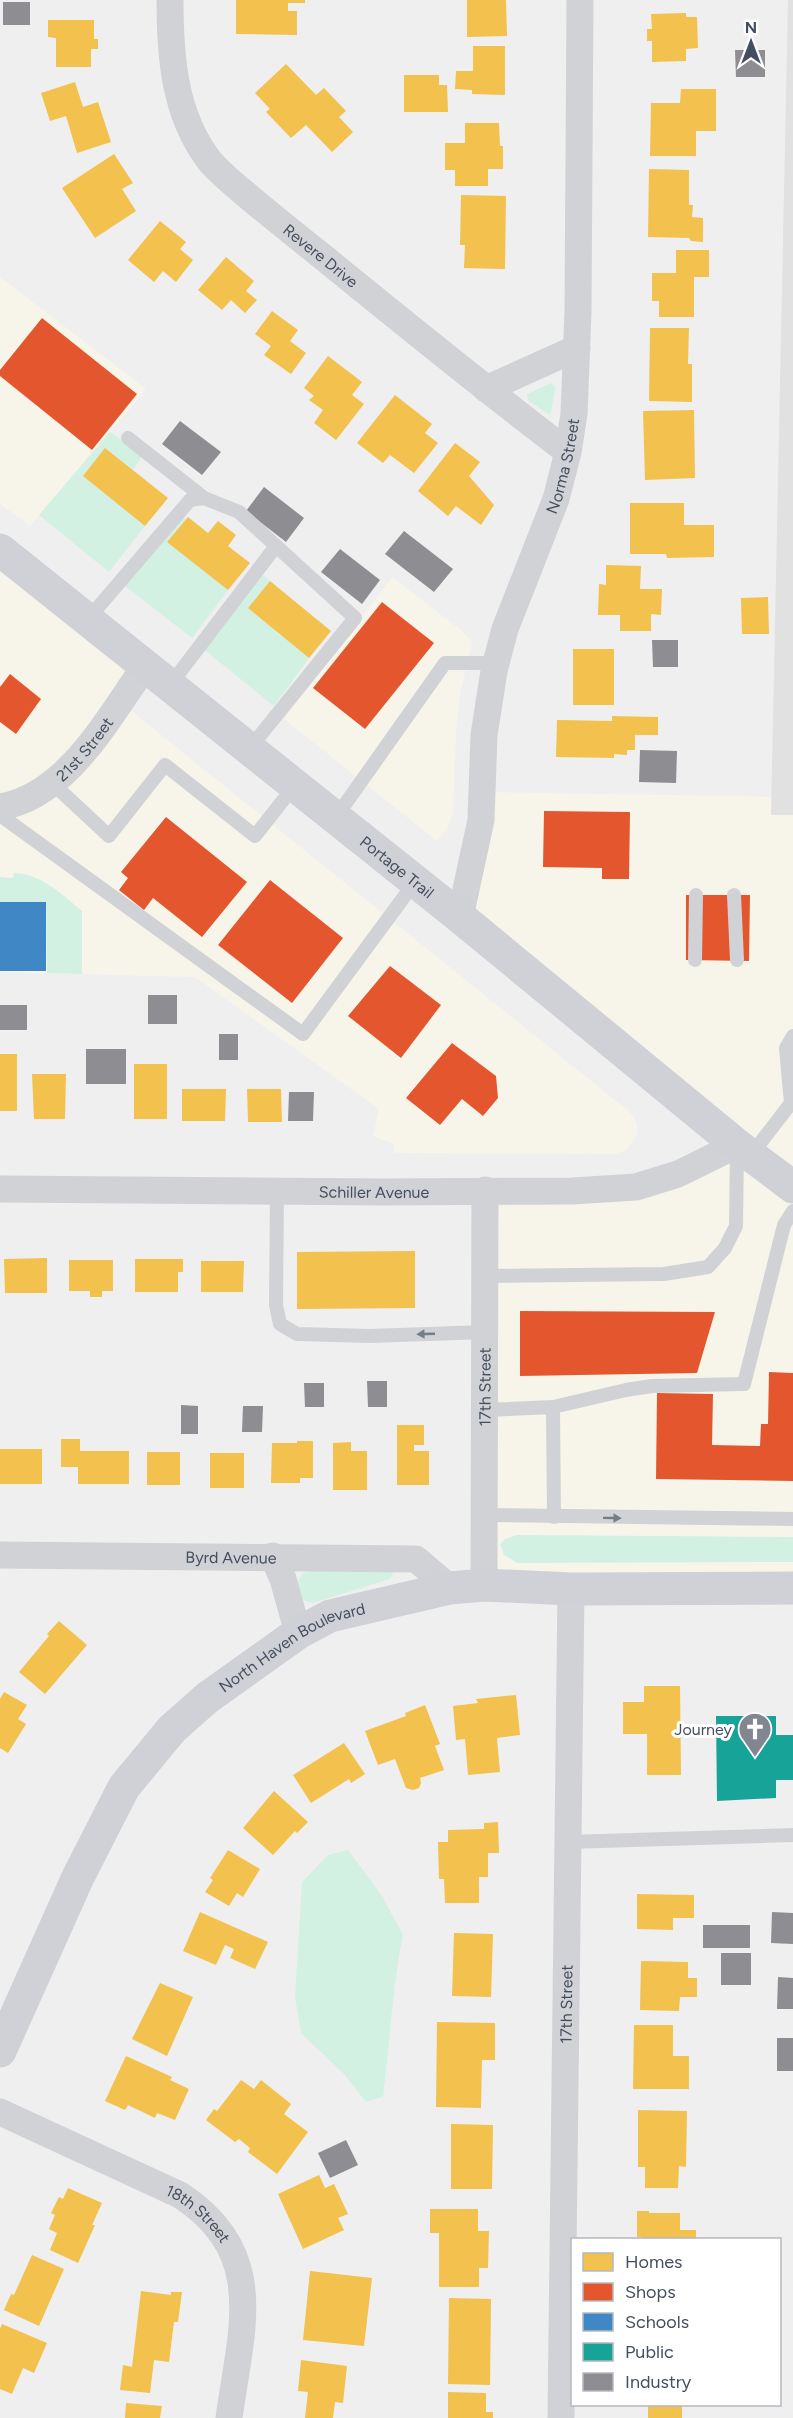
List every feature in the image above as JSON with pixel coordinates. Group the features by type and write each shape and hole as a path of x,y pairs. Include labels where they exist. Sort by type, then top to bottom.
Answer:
{"street":[{"name":"Revere Drive","path":"170,0 170,34 174,76 179,98 197,140 209,160 224,176 266,211 486,389 568,452"},
{"name":"Norma Street","path":"460,917 481,820 484,735 496,663 506,629 556,499 568,452 574,414 577,348 580,0"},
{"path":"486,389 577,348"},
{"name":"Portage Trail","path":"0,550 460,917 744,1150 793,1187"},
{"name":"21st Street","path":"0,807 26,800 52,783 158,675"},
{"name":"Schiller Avenue","path":"0,1189 573,1191 636,1187 744,1150"},
{"name":"17th Street","path":"484,1585 485,1190"},
{"name":"Byrd Avenue","path":"0,1555 416,1559 450,1588"},
{"path":"273,1556 283,1580 298,1633"},
{"name":"North Haven Boulevard","path":"0,2051 78,1877 124,1787 172,1729 207,1698 298,1633 330,1616 450,1588 484,1585 571,1588 793,1588"},
{"name":"17th Street","path":"561,2418 571,1588"},
{"name":"18th Street","path":"0,2112 180,2195 200,2208 222,2231 234,2252 243,2295 229,2418"}],"lane":[{"path":"128,438 204,498 239,512 355,618 249,749"},
{"path":"88,620 190,500 204,498"},
{"path":"158,675 276,546"},
{"path":"336,818 445,663 496,663"},
{"path":"52,783 109,836 165,765 255,836 295,785"},
{"path":"0,815 303,1034 415,882"},
{"path":"695,960 696,895"},
{"path":"734,895 737,960"},
{"path":"485,1276 664,1274 708,1267 725,1248 736,1226 744,1150 791,1103 786,1048 793,1036"},
{"path":"276,1191 276,1305 280,1324 297,1334 370,1336 485,1332"},
{"path":"484,1410 552,1407 652,1386 744,1384 784,1225 793,1211"},
{"path":"552,1407 554,1517"},
{"path":"484,1515 793,1519"},
{"path":"568,1842 793,1835"}],"shaded area":[{"path":"788,0 793,0 793,815 771,815"},
{"path":"0,277 146,389 30,526 0,504"},
{"path":"0,550 146,665 120,702 626,1109 634,1117 637,1135 626,1150 616,1154 394,1153 394,1144 373,1136 379,1109 195,977 0,972"},
{"path":"392,577 461,630 472,642 460,694 453,812 448,827 437,841 284,719"},
{"path":"482,792 772,797 771,815 793,815 793,1588 484,1585 485,1190 573,1191 737,1145 460,917"}],"green space":[{"path":"551,383 555,387 551,413 548,414 528,400 527,394"},
{"path":"110,432 143,455 133,470 105,448 83,476 145,526 109,572 39,515"},
{"path":"179,513 186,519 168,542 228,590 192,638 120,582"},
{"path":"263,575 270,581 248,608 309,658 274,706 202,648"},
{"path":"14,873 42,881 82,911 82,974 47,973 46,903 0,902 0,877 13,878"},
{"path":"517,1535 793,1537 793,1562 517,1563 504,1555 500,1544 505,1539"},
{"path":"312,1569 391,1569 393,1574 390,1579 313,1603 303,1600 297,1590 301,1576"},
{"path":"348,1850 382,1896 403,1935 383,2097 366,2102 344,2074 301,2033 295,1997 302,1882 328,1855"}],"building: Homes":[{"path":"236,0 305,0 305,3 288,3 288,11 297,11 297,35 236,34"},
{"path":"467,0 506,0 507,36 467,37"},
{"path":"686,13 686,17 697,17 698,48 686,49 686,61 652,62 652,41 647,41 647,29 652,29 651,14"},
{"path":"48,20 94,20 94,39 98,39 98,49 91,49 91,67 56,67 56,38 48,37"},
{"path":"473,46 505,46 505,95 472,94 472,90 455,89 456,71 473,71"},
{"path":"286,64 316,95 324,88 346,111 339,117 353,132 332,152 306,125 291,138 266,112 270,109 255,93"},
{"path":"404,75 439,75 439,85 447,85 448,112 404,112"},
{"path":"75,82 83,107 98,102 111,142 77,153 66,116 50,121 41,93"},
{"path":"681,89 716,89 716,131 696,131 696,156 650,156 651,103 680,103"},
{"path":"465,123 499,123 500,146 503,146 503,169 488,169 488,186 455,186 455,170 445,170 445,143 465,143"},
{"path":"114,154 133,183 122,189 136,211 95,238 62,188"},
{"path":"649,169 689,170 689,205 693,205 692,217 703,218 703,242 691,241 689,238 648,237"},
{"path":"461,195 506,196 505,269 464,268 465,245 460,245"},
{"path":"160,221 186,242 180,249 193,260 176,282 163,271 154,282 128,260"},
{"path":"676,250 709,250 709,277 694,277 694,317 659,317 659,301 652,301 652,273 676,273"},
{"path":"226,257 254,281 246,291 257,300 245,313 231,300 222,310 198,290"},
{"path":"272,311 298,330 290,341 306,353 291,374 264,355 271,346 255,334"},
{"path":"650,328 689,328 688,364 692,364 692,402 649,401"},
{"path":"328,356 362,382 352,395 364,404 336,440 314,423 323,410 309,400 314,396 304,388"},
{"path":"395,395 432,424 425,433 438,443 414,473 390,455 383,463 357,443"},
{"path":"694,410 695,478 645,480 643,411"},
{"path":"455,443 480,462 469,476 494,505 481,525 456,506 448,516 418,491"},
{"path":"105,448 168,498 145,526 83,476"},
{"path":"630,503 684,503 684,525 714,525 714,557 667,558 666,554 630,554"},
{"path":"188,517 208,533 218,521 236,535 228,546 250,563 228,590 167,542"},
{"path":"606,565 641,566 640,589 662,589 661,615 651,614 651,631 620,631 620,615 598,615 599,584 606,585"},
{"path":"270,581 331,631 309,658 248,608"},
{"path":"768,597 769,634 742,634 741,598"},
{"path":"573,649 614,649 614,705 573,705"},
{"path":"612,716 658,717 658,735 635,735 635,750 627,750 627,755 614,754 614,758 556,757 557,720 612,721"},
{"path":"0,1054 17,1054 17,1111 0,1111"},
{"path":"134,1064 167,1064 167,1119 134,1119"},
{"path":"32,1074 66,1074 65,1119 34,1119"},
{"path":"182,1089 226,1089 225,1121 182,1121"},
{"path":"247,1089 281,1089 282,1122 248,1122"},
{"path":"415,1251 415,1308 297,1309 297,1252"},
{"path":"47,1258 47,1293 5,1293 4,1259"},
{"path":"135,1259 183,1259 183,1272 178,1272 178,1292 135,1292"},
{"path":"69,1260 113,1260 113,1291 102,1291 102,1297 90,1297 90,1291 69,1291"},
{"path":"201,1261 244,1261 243,1292 201,1292"},
{"path":"397,1425 424,1425 424,1445 414,1445 414,1451 429,1451 429,1485 397,1485"},
{"path":"61,1439 80,1439 80,1451 129,1451 129,1484 78,1484 78,1467 61,1467"},
{"path":"297,1441 313,1441 313,1478 300,1478 300,1483 271,1483 272,1443 297,1443"},
{"path":"351,1442 351,1451 367,1451 367,1490 333,1490 333,1443"},
{"path":"0,1449 42,1449 42,1484 0,1484"},
{"path":"147,1452 180,1452 180,1485 147,1485"},
{"path":"210,1453 244,1453 244,1488 210,1488"},
{"path":"59,1621 87,1645 45,1694 19,1672"},
{"path":"644,1686 680,1686 681,1775 647,1775 647,1734 623,1734 623,1702 644,1702"},
{"path":"4,1692 27,1705 18,1719 26,1724 8,1753 0,1748 0,1699"},
{"path":"516,1695 520,1735 497,1738 500,1772 468,1775 465,1739 456,1740 453,1706 478,1703 476,1699"},
{"path":"425,1705 440,1744 435,1746 444,1770 420,1778 419,1788 413,1790 406,1788 395,1759 378,1765 365,1731 406,1716 405,1713"},
{"path":"344,1743 365,1774 351,1783 349,1779 311,1803 293,1775"},
{"path":"274,1791 308,1822 297,1833 295,1831 273,1855 243,1828"},
{"path":"498,1822 499,1853 488,1853 488,1877 479,1877 479,1903 445,1903 444,1879 439,1879 438,1842 448,1842 448,1830 484,1829 484,1823"},
{"path":"228,1850 260,1869 243,1897 237,1893 229,1906 205,1892 213,1880 210,1878"},
{"path":"637,1894 694,1895 694,1918 673,1918 673,1930 637,1929"},
{"path":"200,1912 268,1942 255,1969 230,1958 234,1949 225,1945 216,1965 183,1951"},
{"path":"454,1933 493,1934 491,1997 452,1996"},
{"path":"641,1961 688,1962 688,1978 697,1978 697,1997 680,1997 679,2011 640,2010"},
{"path":"160,1983 193,1997 167,2056 132,2039"},
{"path":"437,2022 495,2023 495,2060 482,2060 481,2108 436,2107"},
{"path":"634,2025 673,2025 673,2056 689,2056 689,2089 633,2089"},
{"path":"126,2056 172,2077 170,2080 189,2089 175,2120 157,2113 155,2118 128,2105 125,2110 105,2101"},
{"path":"241,2080 254,2089 261,2080 291,2104 284,2114 308,2132 277,2174 248,2152 250,2148 239,2139 235,2142 206,2120 214,2109 217,2111"},
{"path":"638,2110 687,2111 686,2167 679,2166 678,2188 645,2188 645,2167 638,2167"},
{"path":"451,2124 493,2125 492,2189 451,2189"},
{"path":"319,2175 325,2188 334,2184 348,2214 338,2218 344,2230 303,2249 278,2194"},
{"path":"68,2188 102,2203 78,2263 50,2250 57,2233 49,2229 55,2215 51,2213 59,2197 63,2199"},
{"path":"430,2209 478,2209 478,2231 489,2231 488,2268 479,2268 479,2287 439,2287 439,2233 430,2233"},
{"path":"637,2211 680,2213 680,2230 696,2230 696,2238 637,2237"},
{"path":"32,2255 64,2269 39,2326 4,2310 11,2294 14,2295"},
{"path":"310,2271 372,2278 364,2346 303,2340"},
{"path":"141,2291 171,2295 171,2292 182,2292 178,2322 174,2322 169,2362 154,2360 150,2393 120,2390 123,2365 132,2367"},
{"path":"449,2298 491,2299 490,2385 448,2384"},
{"path":"2,2324 47,2343 34,2373 23,2368 12,2394 0,2389 0,2329"},
{"path":"301,2360 347,2366 343,2403 335,2402 333,2418 305,2418 308,2392 298,2391"},
{"path":"448,2392 486,2393 486,2412 493,2412 493,2418 448,2418"},
{"path":"126,2403 162,2406 160,2418 125,2418"},
{"path":"648,2406 682,2406 682,2418 648,2418"}],"building: Shops":[{"path":"42,318 137,394 92,450 0,376 0,370"},
{"path":"382,602 434,643 365,729 313,688"},
{"path":"10,674 41,699 16,734 0,722 0,687"},
{"path":"544,811 630,812 629,879 602,879 602,868 543,867"},
{"path":"166,817 247,882 202,937 153,898 144,910 119,890 128,878 121,872"},
{"path":"270,880 343,938 292,1003 218,945"},
{"path":"686,895 750,895 749,961 686,960"},
{"path":"390,966 441,1005 401,1058 348,1016"},
{"path":"452,1043 496,1076 498,1098 483,1116 462,1099 440,1125 406,1098"},
{"path":"520,1311 715,1312 697,1373 520,1376"},
{"path":"769,1372 793,1373 793,1481 656,1479 657,1393 713,1394 712,1445 760,1446 761,1424 768,1424"}],"building: Schools":[{"path":"0,902 46,902 46,971 0,971"}],"building: Public":[{"name":"Journey","path":"716,1716 776,1716 776,1735 793,1735 793,1780 776,1780 776,1798 717,1801"}],"building: Industry":[{"path":"3,2 30,2 30,25 3,25"},
{"path":"735,50 765,50 765,77 736,77"},
{"path":"180,421 221,452 202,475 162,444"},
{"path":"264,487 304,518 286,542 246,511"},
{"path":"404,531 453,569 434,592 385,554"},
{"path":"340,549 380,580 362,604 321,572"},
{"path":"652,640 678,640 678,667 653,667"},
{"path":"640,750 677,751 676,783 639,782"},
{"path":"148,995 177,995 177,1024 148,1024"},
{"path":"0,1005 27,1005 27,1030 0,1030"},
{"path":"219,1034 238,1034 238,1060 219,1060"},
{"path":"86,1049 126,1049 126,1084 86,1084"},
{"path":"289,1092 314,1092 313,1121 288,1121"},
{"path":"367,1381 387,1381 387,1407 368,1407"},
{"path":"304,1383 324,1383 324,1407 305,1407"},
{"path":"181,1405 198,1406 198,1434 181,1434"},
{"path":"243,1406 263,1406 262,1432 242,1432"},
{"path":"772,1912 793,1913 793,1944 771,1943"},
{"path":"703,1925 750,1925 750,1948 703,1948"},
{"path":"721,1953 751,1953 751,1985 721,1985"},
{"path":"778,1977 793,1978 793,2009 777,2009"},
{"path":"777,2038 793,2038 793,2071 777,2071"},
{"path":"346,2140 358,2165 330,2178 318,2153"}],"place":[{"name":"Journey","path":"755,1758"}]}
